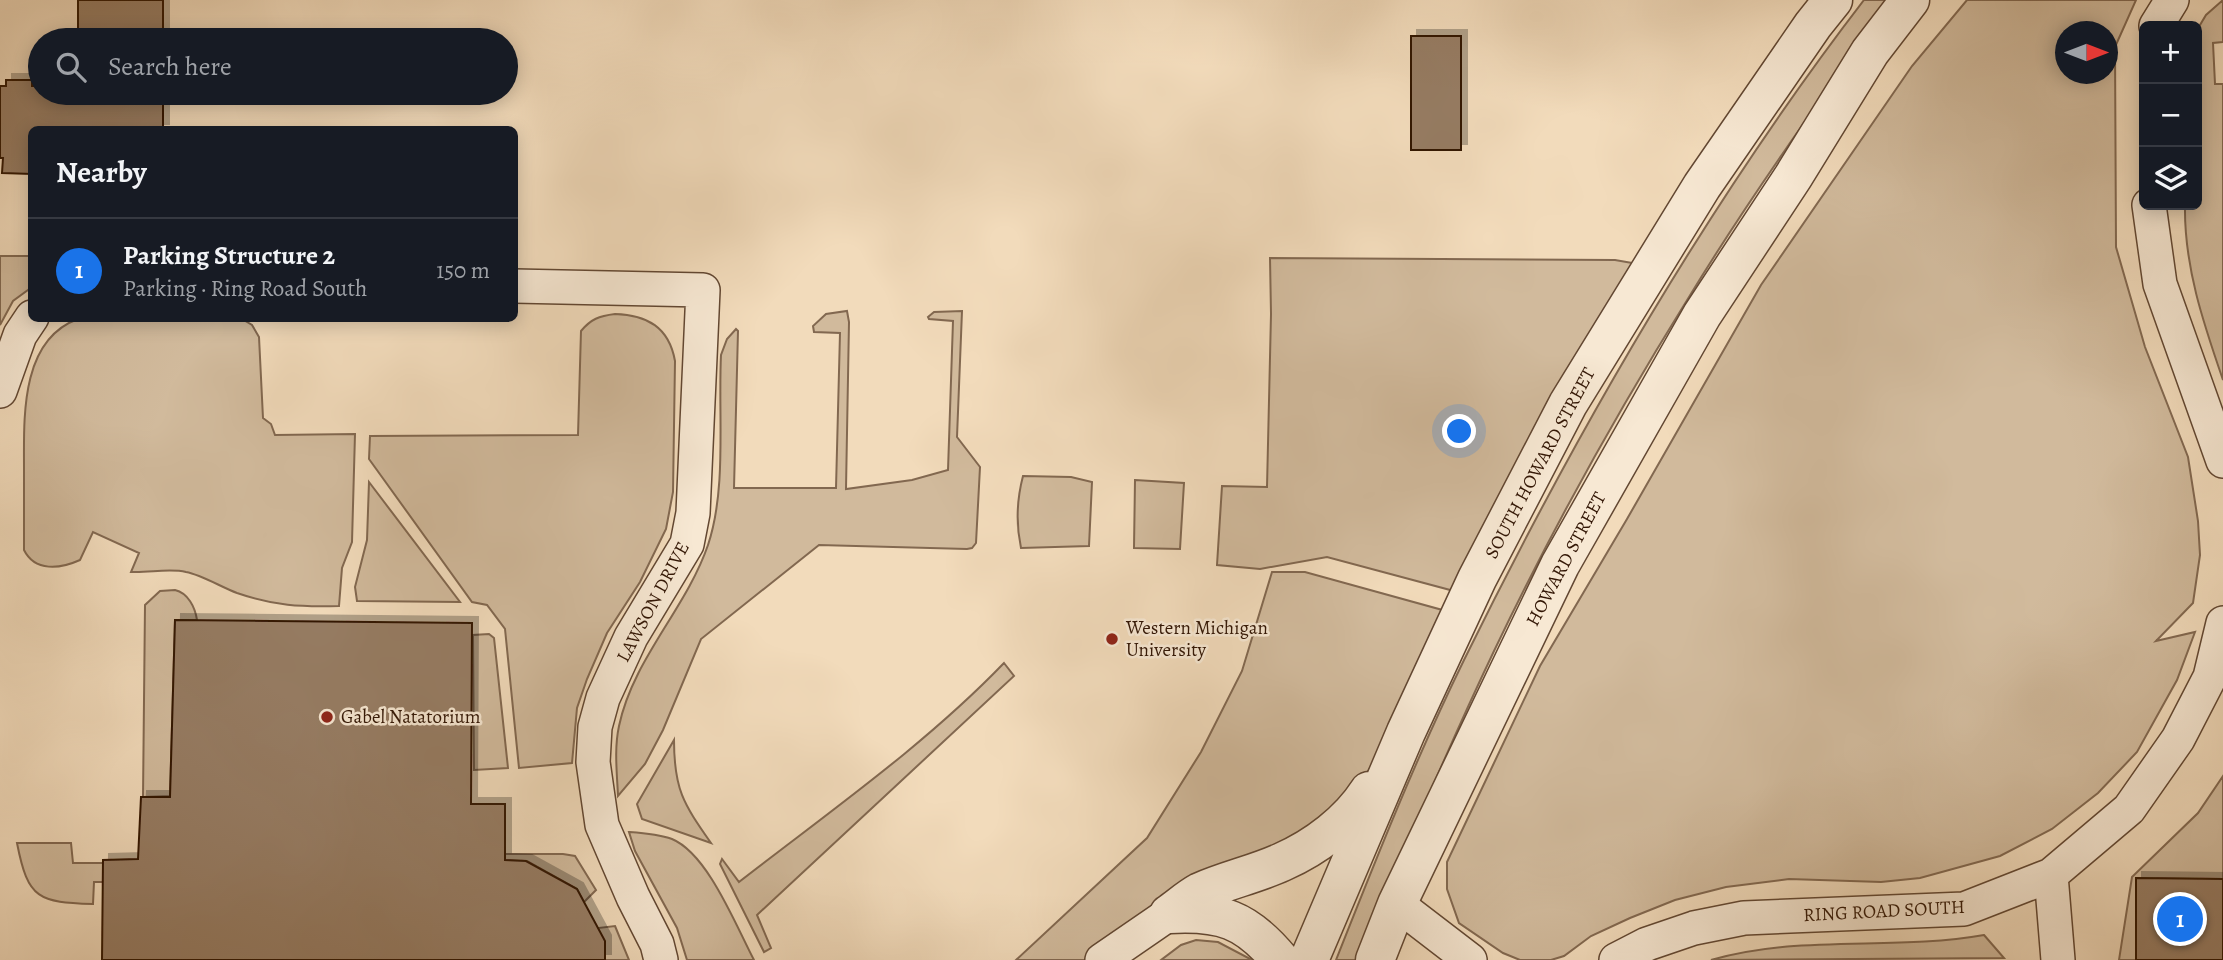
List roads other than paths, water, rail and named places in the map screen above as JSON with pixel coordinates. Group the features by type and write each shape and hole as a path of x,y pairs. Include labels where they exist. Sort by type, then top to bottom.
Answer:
{"street":[{"name":"SOUTH HOWARD STREET","path":"1309,960 1406,732 1477,579 1568,404 1702,186 1813,24 1833,0"},
{"name":"HOWARD STREET","path":"1375,960 1397,904 1560,565 1702,315 1793,177 1870,51 1910,0"},
{"path":"2159,21 2172,0"},
{"path":"2150,210 2160,284 2223,461"},
{"name":"LAWSON DRIVE","path":"518,286 703,290 693,513 687,544 631,638 603,698 595,727 593,762 602,825 657,944 661,960"},
{"path":"0,391 20,335 29,322"},
{"name":"RING ROAD SOUTH","path":"1616,960 1647,944 1694,928 1744,918 1964,909 2051,875 2129,809 2178,739 2210,677 2223,623"},
{"path":"1102,960 1198,893 1282,862 1337,828 1362,801 1406,732"},
{"path":"2051,875 2058,960"},
{"path":"1397,904 1471,960"},
{"path":"1169,914 1199,912 1222,916 1246,928 1280,960"}],"place":[{"name":"Western Michigan University","path":"1112,639"},
{"name":"Gabel Natatorium","path":"327,717"},
{"name":"Parking Structure 2","path":"2180,919"}]}
